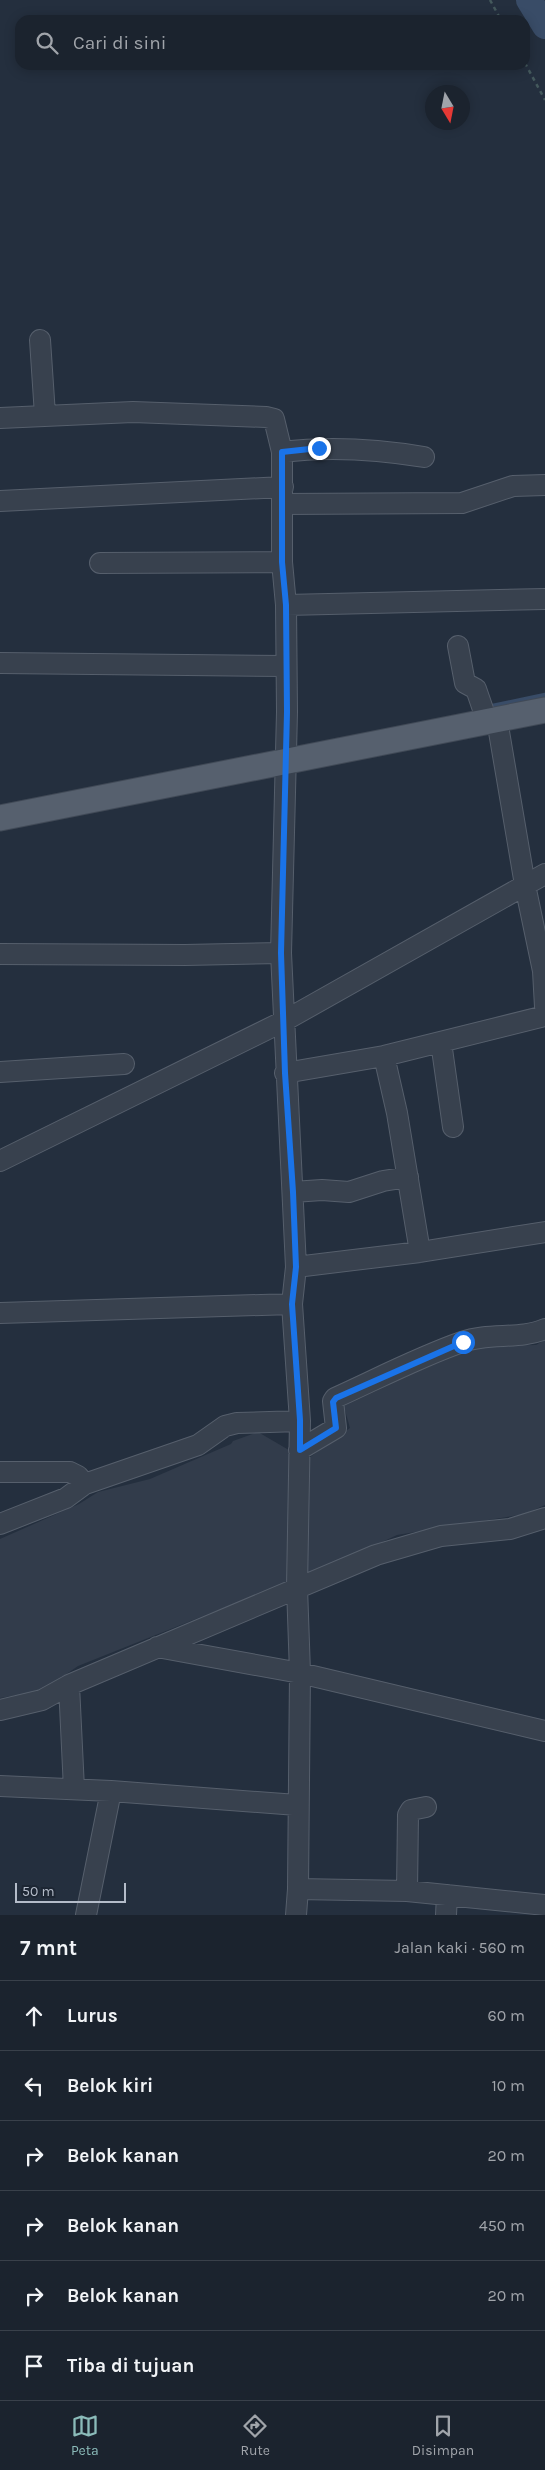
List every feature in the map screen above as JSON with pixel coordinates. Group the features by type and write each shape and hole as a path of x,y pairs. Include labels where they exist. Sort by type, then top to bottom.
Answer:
{"main road":[{"path":"0,818 286,760 487,713 545,710"}],"street":[{"path":"40,340 45,415"},
{"path":"0,418 133,412 266,417 274,419 282,452 282,562 286,605 286,760 281,953 285,1073 296,1267 292,1304 300,1420 298,1587 300,1673 298,1889 296,1915"},
{"path":"282,452 319,448 352,448 424,457"},
{"path":"0,501 283,496 462,503 514,486 545,485"},
{"path":"100,563 282,562"},
{"path":"286,605 545,599"},
{"path":"458,646 465,684 476,689 487,713 544,970 545,1007"},
{"path":"0,663 286,666"},
{"path":"0,1161 284,1021 545,874"},
{"path":"0,954 185,955 281,953"},
{"path":"285,1073 384,1056 545,1016"},
{"path":"441,1042 453,1127"},
{"path":"384,1056 408,1177 420,1252"},
{"path":"0,1072 124,1064"},
{"path":"293,1192 322,1190 349,1192 383,1181 408,1177"},
{"path":"296,1267 420,1252 545,1232"},
{"path":"0,1313 292,1304"},
{"path":"300,1450 336,1428 333,1402 336,1398 463,1342 486,1336 526,1334 545,1329"},
{"path":"0,1524 66,1498 85,1484 198,1445 231,1424 300,1420"},
{"path":"0,1472 70,1472 78,1476 85,1484"},
{"path":"510,1529 545,1518"},
{"path":"0,1710 42,1700 69,1685 376,1555 441,1536 545,1525"},
{"path":"157,1647 300,1673 545,1731"},
{"path":"69,1685 74,1789"},
{"path":"0,1786 111,1791 298,1805"},
{"path":"86,1915 111,1791"},
{"path":"407,1891 408,1815 411,1810 426,1807"},
{"path":"298,1889 407,1891 446,1895 521,1908 545,1904"},
{"path":"446,1895 446,1915"}],"path":[{"path":"490,0 498,15"},
{"path":"529,70 545,100"}],"shaded area":[{"path":"545,1340 545,1505 525,1514 397,1535 346,1559 78,1666 42,1691 0,1698 0,1539 79,1504 98,1492 150,1479 231,1444 233,1441 258,1432 306,1460 350,1428 343,1403 347,1400 480,1346 536,1345"}],"waterway":[{"path":"529,0 545,26"},
{"path":"488,707 545,695"}],"route":[{"path":"319,448 282,452 282,562 286,605 287,712 281,953 285,1073 296,1267 292,1304 300,1420 300,1450 336,1428 333,1402 336,1398 463,1342"}]}
